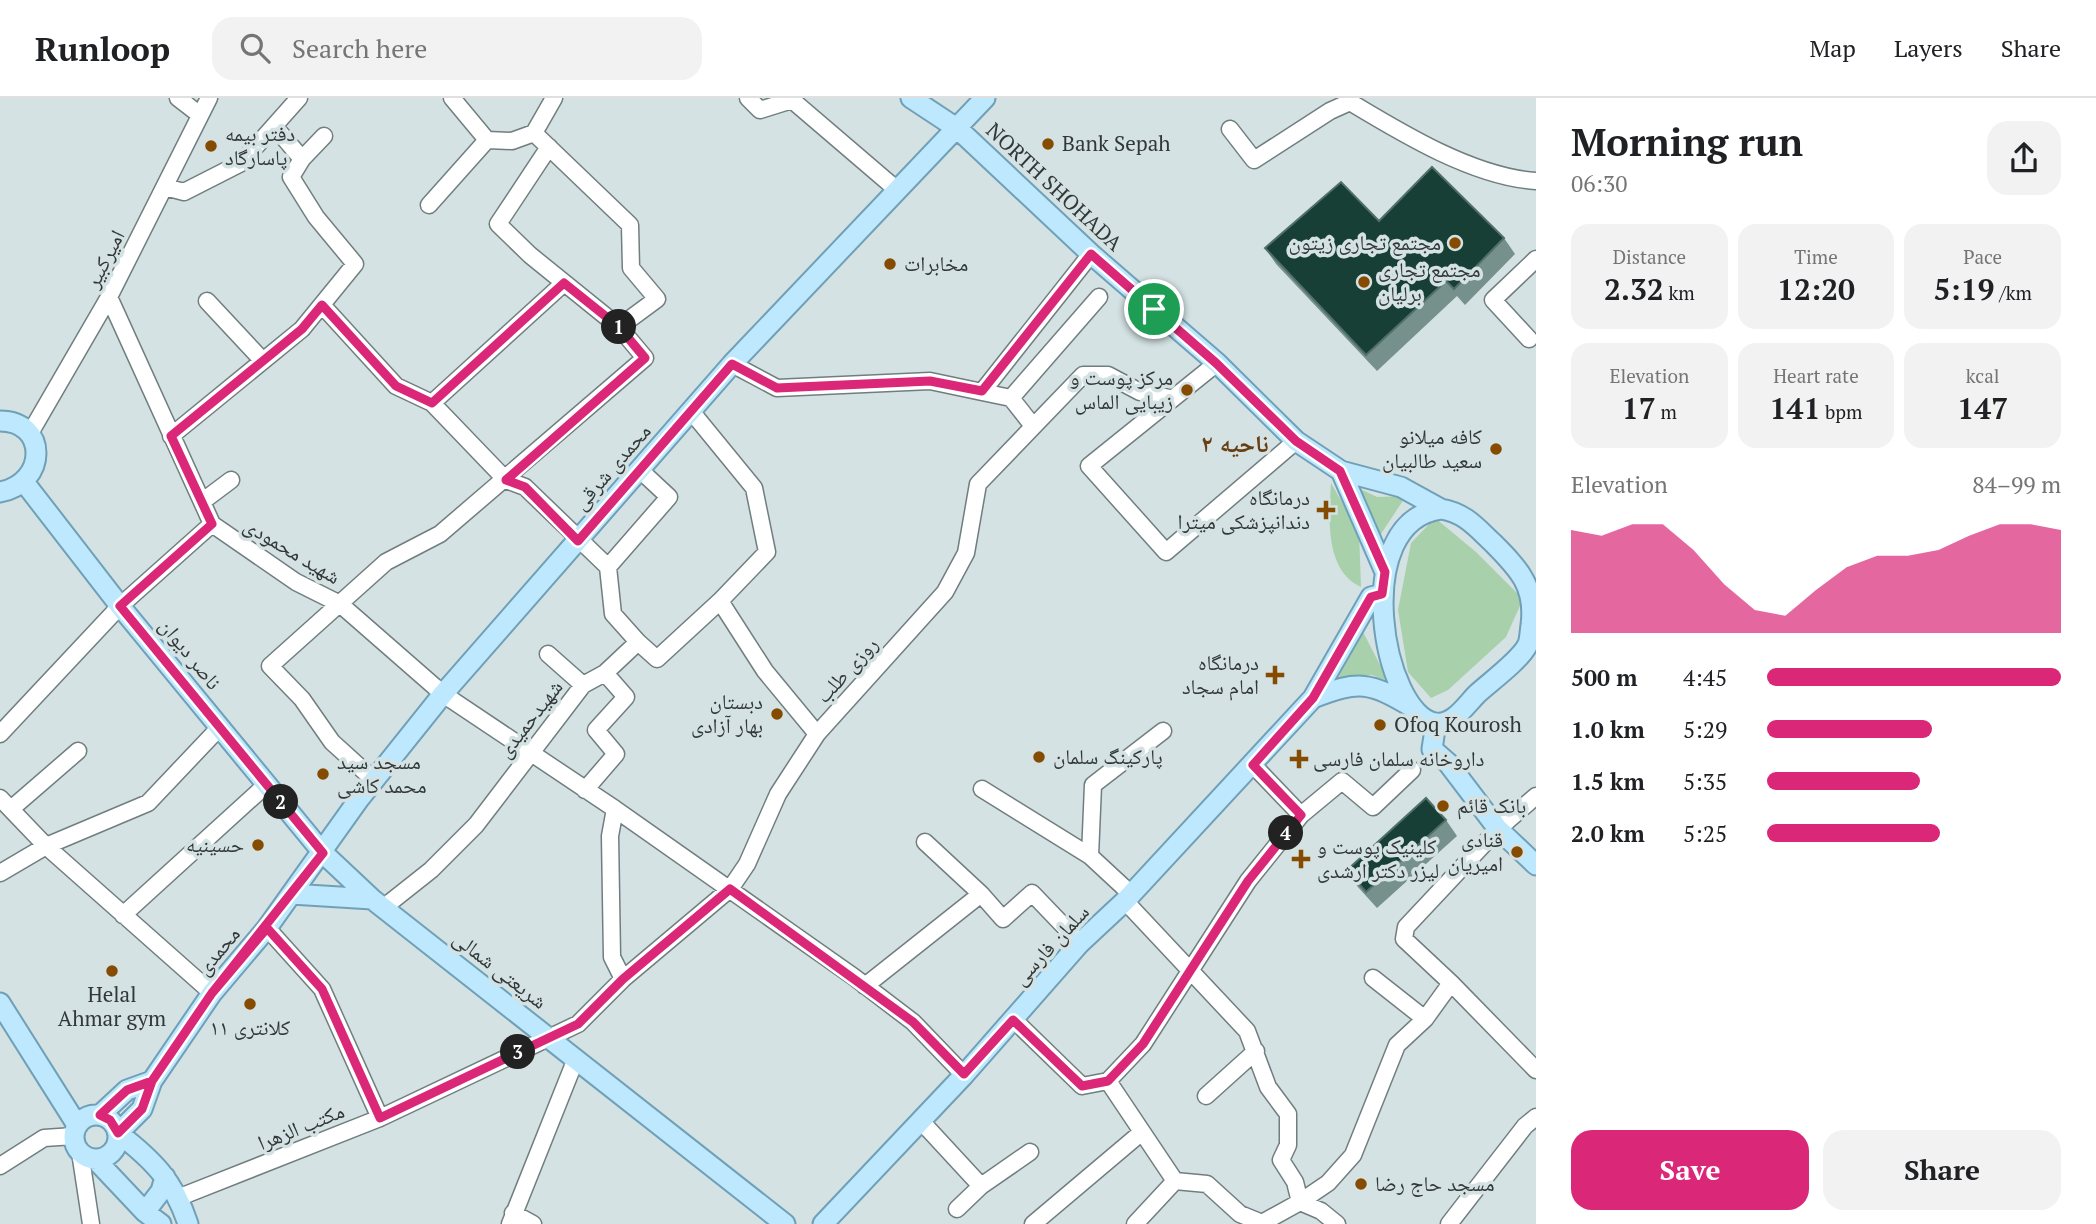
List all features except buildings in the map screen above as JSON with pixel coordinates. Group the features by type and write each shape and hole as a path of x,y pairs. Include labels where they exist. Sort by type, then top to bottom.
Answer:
{"main road":[{"name":"NORTH SHOHADA","path":"911,98 958,129 1091,254 1216,363 1296,441 1340,471"},
{"name":"محمدی شرقی","path":"323,853 359,799 443,694 732,364 985,98"},
{"path":"0,421 15,423 29,435 36,450 36,462 24,482 0,492"},
{"path":"1340,471 1401,487 1441,509"},
{"path":"1340,471 1385,572"},
{"name":"ناصر دیوان","path":"24,482 120,606 323,853"},
{"path":"1441,509 1460,513 1510,560 1528,573 1534,601 1534,618 1528,646 1453,719 1436,723 1422,718 1412,707 1387,644 1382,594 1385,572 1399,533 1427,510 1441,509"},
{"name":"سلمان فارسی","path":"823,1224 964,1074 1080,943 1128,897 1313,698 1371,597 1382,594"},
{"name":"سلمان فارسی","path":"1313,698 1345,685 1380,688 1412,707"},
{"path":"1436,723 1432,749 1448,763 1498,828 1536,865"},
{"name":"شریعتی شمالی","path":"323,853 377,903 785,1224"},
{"name":"محمدی","path":"81,1143 113,1152 118,1133 142,1109 152,1081 212,993 267,928 323,853"},
{"path":"291,894 377,903"},
{"path":"0,1003 81,1143 140,1218 161,1224"},
{"path":"100,1115 127,1090 152,1081"},
{"path":"81,1143 90,1116 100,1115 110,1120 118,1133 148,1156 165,1177 180,1197 188,1224"},
{"path":"140,1218 161,1191 165,1177"}],"street":[{"path":"178,98 200,115"},
{"name":"امیرکبیر","path":"29,435 109,297 209,98"},
{"path":"165,187 184,192 242,163 299,98"},
{"path":"452,98 487,140 512,141 534,133 554,98"},
{"path":"748,98 760,110 792,100 897,189"},
{"path":"1230,129 1254,160 1330,111 1350,102 1445,155 1519,180 1536,181"},
{"path":"274,126 302,159"},
{"path":"534,133 630,225 631,268 657,299 619,327"},
{"path":"171,436 302,329 355,264 316,218 291,177 302,159 324,136"},
{"path":"429,205 487,140"},
{"path":"375,781 332,742 302,699 270,666 386,562 440,534 645,358 619,327 564,283 498,224 549,148"},
{"path":"982,391 1091,254"},
{"path":"1529,339 1493,300 1536,259"},
{"path":"432,403 564,283"},
{"name":"شهید محمودی","path":"109,297 212,524 296,582 340,604 443,694 528,754 615,809 865,986 913,1022 964,1074"},
{"path":"1011,398 1099,297"},
{"path":"207,301 263,361"},
{"path":"322,305 396,386 432,403 506,480 525,487 608,567 614,614 657,659 767,552 754,488 691,411"},
{"path":"1216,363 1089,466 1166,552 1296,441"},
{"path":"732,364 777,388 930,381 982,391 1011,398 1033,426"},
{"name":"روزی طلب","path":"549,1037 578,1024 623,979 730,889 747,864 778,794 817,733 945,592 966,553 978,484 1033,426 1083,375 1108,375 1140,393 1170,398"},
{"path":"608,567 669,497 640,470"},
{"path":"203,500 231,480"},
{"path":"0,734 120,606 212,524"},
{"path":"719,601 765,671 817,733"},
{"name":"شهیدحمیدی","path":"377,903 431,870 476,825 583,685 605,673 638,642"},
{"path":"548,654 583,685"},
{"path":"585,790 616,754 596,730 626,697 605,673"},
{"path":"0,873 46,846 148,803 220,727"},
{"path":"1090,856 1093,785 1163,731"},
{"path":"78,751 5,803 46,846 212,993"},
{"path":"1253,765 1301,815"},
{"path":"1013,1020 1082,1086 1108,1081 1143,1044 1248,881 1301,815 1342,781 1373,807 1412,770"},
{"path":"123,915 267,784"},
{"path":"982,789 1090,856 1247,1031 1268,1087 1288,1114 1288,1146 1281,1160 1295,1182 1300,1202"},
{"path":"1536,796 1498,828 1406,928 1404,939 1536,1070"},
{"path":"615,809 610,836 612,957 623,979"},
{"path":"925,842 981,894 1003,919 1032,893 1080,943"},
{"path":"865,986 981,894"},
{"path":"267,928 322,989 380,1118"},
{"path":"1373,978 1425,1019"},
{"path":"1175,1181 1207,1184 1240,1214 1262,1223 1328,1183 1353,1155 1397,1045 1425,1019 1451,983"},
{"name":"مکتب الزهرا","path":"180,1197 380,1118 549,1037"},
{"path":"1206,1096 1256,1051"},
{"path":"533,1224 511,1219 575,1061"},
{"path":"1108,1081 1175,1181"},
{"path":"1449,1224 1525,1126 1536,1117"},
{"path":"920,1120 981,1186"},
{"path":"1033,1224 1142,1132"},
{"path":"0,1166 44,1139 81,1143 91,1224"},
{"path":"957,1209 981,1186 1030,1152"},
{"path":"1135,1224 1175,1181"},
{"path":"1300,1202 1321,1211 1337,1224"}],"green space":[{"path":"1331,483 1359,532 1361,587 1349,579 1335,556 1330,526"},
{"path":"1356,487 1377,497 1406,496 1379,537"},
{"path":"1435,518 1476,552 1523,599 1506,637 1448,690 1431,698 1408,672 1398,610 1411,543"},
{"path":"1363,632 1380,665 1396,684 1372,675 1337,680"}],"place":[{"name":"Bank Sepah","path":"1048,144"},
{"name":"دفتر بیمه پاسارگاد","path":"211,146"},
{"name":"مجتمع تجاری زیتون","path":"1455,243"},
{"name":"مخابرات","path":"890,264"},
{"name":"مجتمع تجاری برلیان","path":"1364,282"},
{"name":"مرکز پوست و زیبایی الماس","path":"1187,390"},
{"name":"کافه میلانو سعید طالبیان","path":"1496,449"},
{"name":"درمانگاه دندانپزشکی میترا","path":"1326,510"},
{"name":"درمانگاه امام سجاد","path":"1275,675"},
{"name":"دبستان بهار آزادی","path":"777,714"},
{"name":"Ofoq Kourosh","path":"1380,725"},
{"name":"پارکینگ سلمان","path":"1039,757"},
{"name":"داروخانه سلمان فارسی","path":"1299,759"},
{"name":"مسجد سید محمد کاشی","path":"323,774"},
{"name":"بانک قائم","path":"1443,806"},
{"name":"حسینیه","path":"258,845"},
{"name":"قنادی امیریان","path":"1517,852"},
{"name":"کلینیک پوست و لیزر دکتر ارشدی","path":"1301,859"},
{"name":"Helal Ahmar gym","path":"112,971"},
{"name":"کلانتری ۱۱","path":"250,1004"},
{"name":"مسجد حاج رضا","path":"1361,1184"}],"district":[{"name":"ناحیه ۲","path":"1235,444"}],"route":[{"path":"1154,309 1091,254 982,391 930,381 777,388 732,364 578,541 525,487 506,480 645,358 619,327 564,283 432,403 396,386 322,305 302,329 171,436 212,524 120,606 323,853 267,928 212,993 152,1081 127,1090 100,1115 110,1120 118,1133 142,1109 152,1081 182,1037 212,993 267,928 322,989 380,1118 578,1024 623,979 730,889 913,1022 964,1074 1013,1020 1082,1086 1108,1081 1143,1044 1224,923 1248,881 1301,815 1253,765 1313,698 1371,597 1382,594 1385,572 1340,471 1296,441 1216,363 1154,309"}]}
